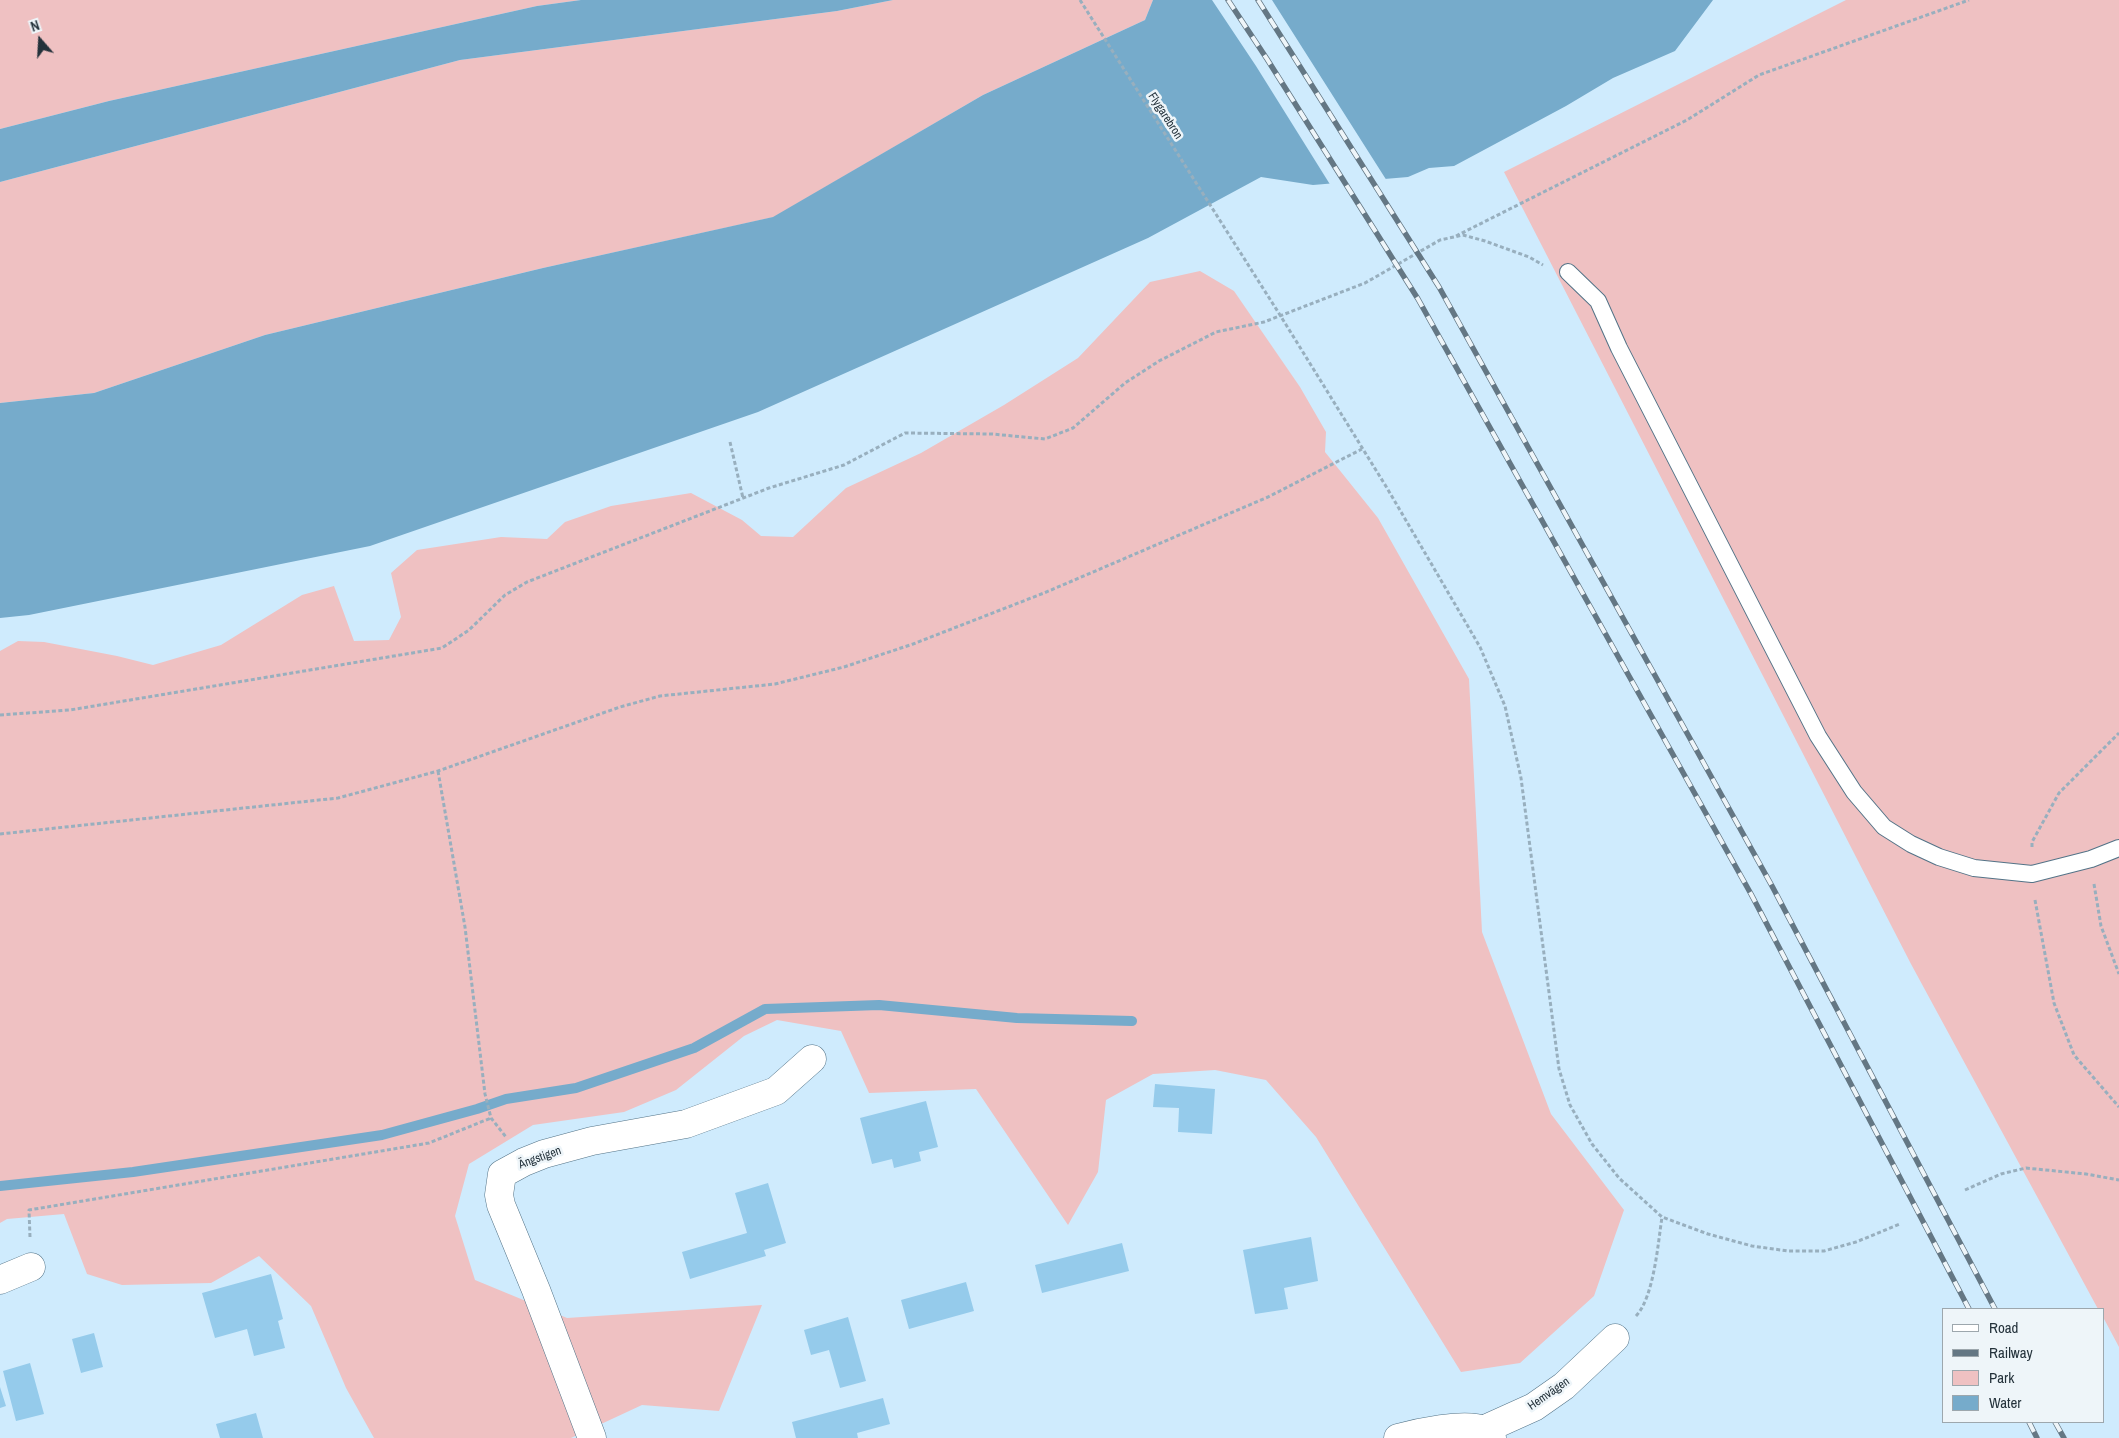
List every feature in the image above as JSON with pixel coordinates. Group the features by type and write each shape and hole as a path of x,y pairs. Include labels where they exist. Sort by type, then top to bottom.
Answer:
{"street":[{"name":"Ängstigen","path":"592,1438 533,1282 500,1206 499,1195 502,1174 544,1154 592,1141 686,1124 776,1091 812,1060"},
{"path":"0,1280 31,1267"},
{"name":"Hemvägen","path":"1487,1434 1534,1407 1564,1386 1615,1338"},
{"path":"1398,1438 1446,1429 1473,1428 1487,1434"}],"lane":[{"path":"1568,272 1598,301 1619,348 1818,736 1854,792 1884,827 1911,844 1939,857 1974,868 2032,874 2091,859 2119,848"}],"path":[{"name":"Flygarebron","path":"1080,0 1235,242 1387,488 1480,647 1505,706 1521,778 1559,1069 1570,1105 1592,1144 1620,1178 1662,1217"},
{"path":"1451,238 1687,120 1759,75 1969,0"},
{"path":"0,715 70,710 442,648 469,630 506,595 526,582 769,488 844,465 905,433 992,434 1045,439 1073,428 1125,383 1158,361 1216,332 1264,322 1364,283 1440,240 1463,235 1486,241 1529,257 1546,267 1568,272"},
{"path":"730,442 743,498"},
{"path":"0,834 338,798 438,771 620,707 660,696 775,684 844,667 913,644 1044,593 1268,497 1362,449"},
{"path":"2119,733 2059,792 2032,842 2032,874 2035,903 2057,1012 2074,1055 2119,1108"},
{"path":"438,771 465,927 485,1094 489,1110"},
{"path":"2091,859 2101,926 2119,974"},
{"path":"31,1267 29,1210 429,1143 491,1118"},
{"path":"1965,1190 2001,1174 2026,1168 2086,1174 2119,1180"},
{"path":"1615,1338 1643,1309 1653,1272 1662,1217 1708,1234 1752,1246 1788,1251 1824,1251 1856,1242 1900,1224"}],"green space":[{"path":"0,0 581,0 537,6 109,101 0,129"},
{"path":"893,0 1153,0 1145,20 983,95 774,217 543,268 265,335 94,393 0,403 0,182 460,60 837,11"},
{"path":"1846,0 2119,0 2119,1347 2104,1319 2104,1308 2097,1308 1911,964 1504,172"},
{"path":"1200,271 1234,291 1300,387 1326,432 1325,452 1378,518 1469,679 1482,932 1551,1114 1624,1210 1594,1296 1520,1363 1461,1372 1316,1137 1266,1080 1215,1070 1153,1074 1106,1100 1098,1172 1068,1225 976,1089 869,1093 841,1031 777,1020 744,1036 676,1090 624,1112 533,1125 469,1164 455,1216 475,1280 567,1318 762,1305 719,1411 642,1405 571,1438 374,1438 346,1388 311,1306 259,1256 211,1283 122,1285 87,1274 64,1214 7,1219 0,1223 0,651 18,641 44,642 153,665 221,645 302,595 334,586 354,641 389,640 401,617 391,573 417,550 501,537 547,539 565,522 611,506 691,493 742,520 761,536 793,537 846,488 921,453 1004,405 1078,358 1150,282"}],"water":[{"path":"581,0 893,0 837,11 460,60 0,182 0,129 109,101 537,6"},
{"path":"1153,0 1713,0 1675,51 1613,78 1566,106 1454,166 1429,168 1408,177 1313,185 1261,177 1148,238 758,412 370,546 29,615 0,618 0,403 94,393 265,335 543,268 773,217 983,95 1145,20"}],"pier":[{"path":"1212,0 1272,0 1387,181 1331,186"}],"building":[{"path":"1155,1084 1215,1089 1212,1134 1178,1132 1179,1108 1153,1107"},
{"path":"926,1101 938,1147 919,1152 921,1161 894,1168 892,1159 872,1164 860,1118"},
{"path":"768,1183 786,1243 764,1250 766,1256 690,1279 682,1252 747,1233 735,1193"},
{"path":"1311,1237 1318,1281 1284,1288 1288,1309 1255,1314 1243,1250"},
{"path":"1122,1243 1129,1271 1042,1293 1035,1265"},
{"path":"271,1274 283,1319 278,1321 285,1348 254,1356 247,1329 215,1338 202,1293"},
{"path":"966,1282 974,1311 909,1329 901,1300"},
{"path":"848,1317 866,1381 840,1388 829,1350 811,1355 804,1330"},
{"path":"94,1333 103,1367 81,1373 72,1339"},
{"path":"30,1363 44,1414 16,1421 3,1371"},
{"path":"0,1387 6,1406 0,1408"},
{"path":"883,1398 890,1424 857,1433 858,1438 796,1438 792,1422"},
{"path":"256,1413 263,1438 220,1438 216,1424"}],"waterway":[{"path":"0,1186 133,1172 382,1135 477,1109 506,1099 576,1088 694,1048 765,1009 879,1005 1017,1018 1132,1021"}],"railway":[{"path":"1228,0 1418,299 1751,894 1968,1308"},
{"path":"1258,0 1439,287 1772,886 1994,1308"},
{"path":"2030,1423 2037,1438"},
{"path":"2056,1423 2064,1438"}]}
